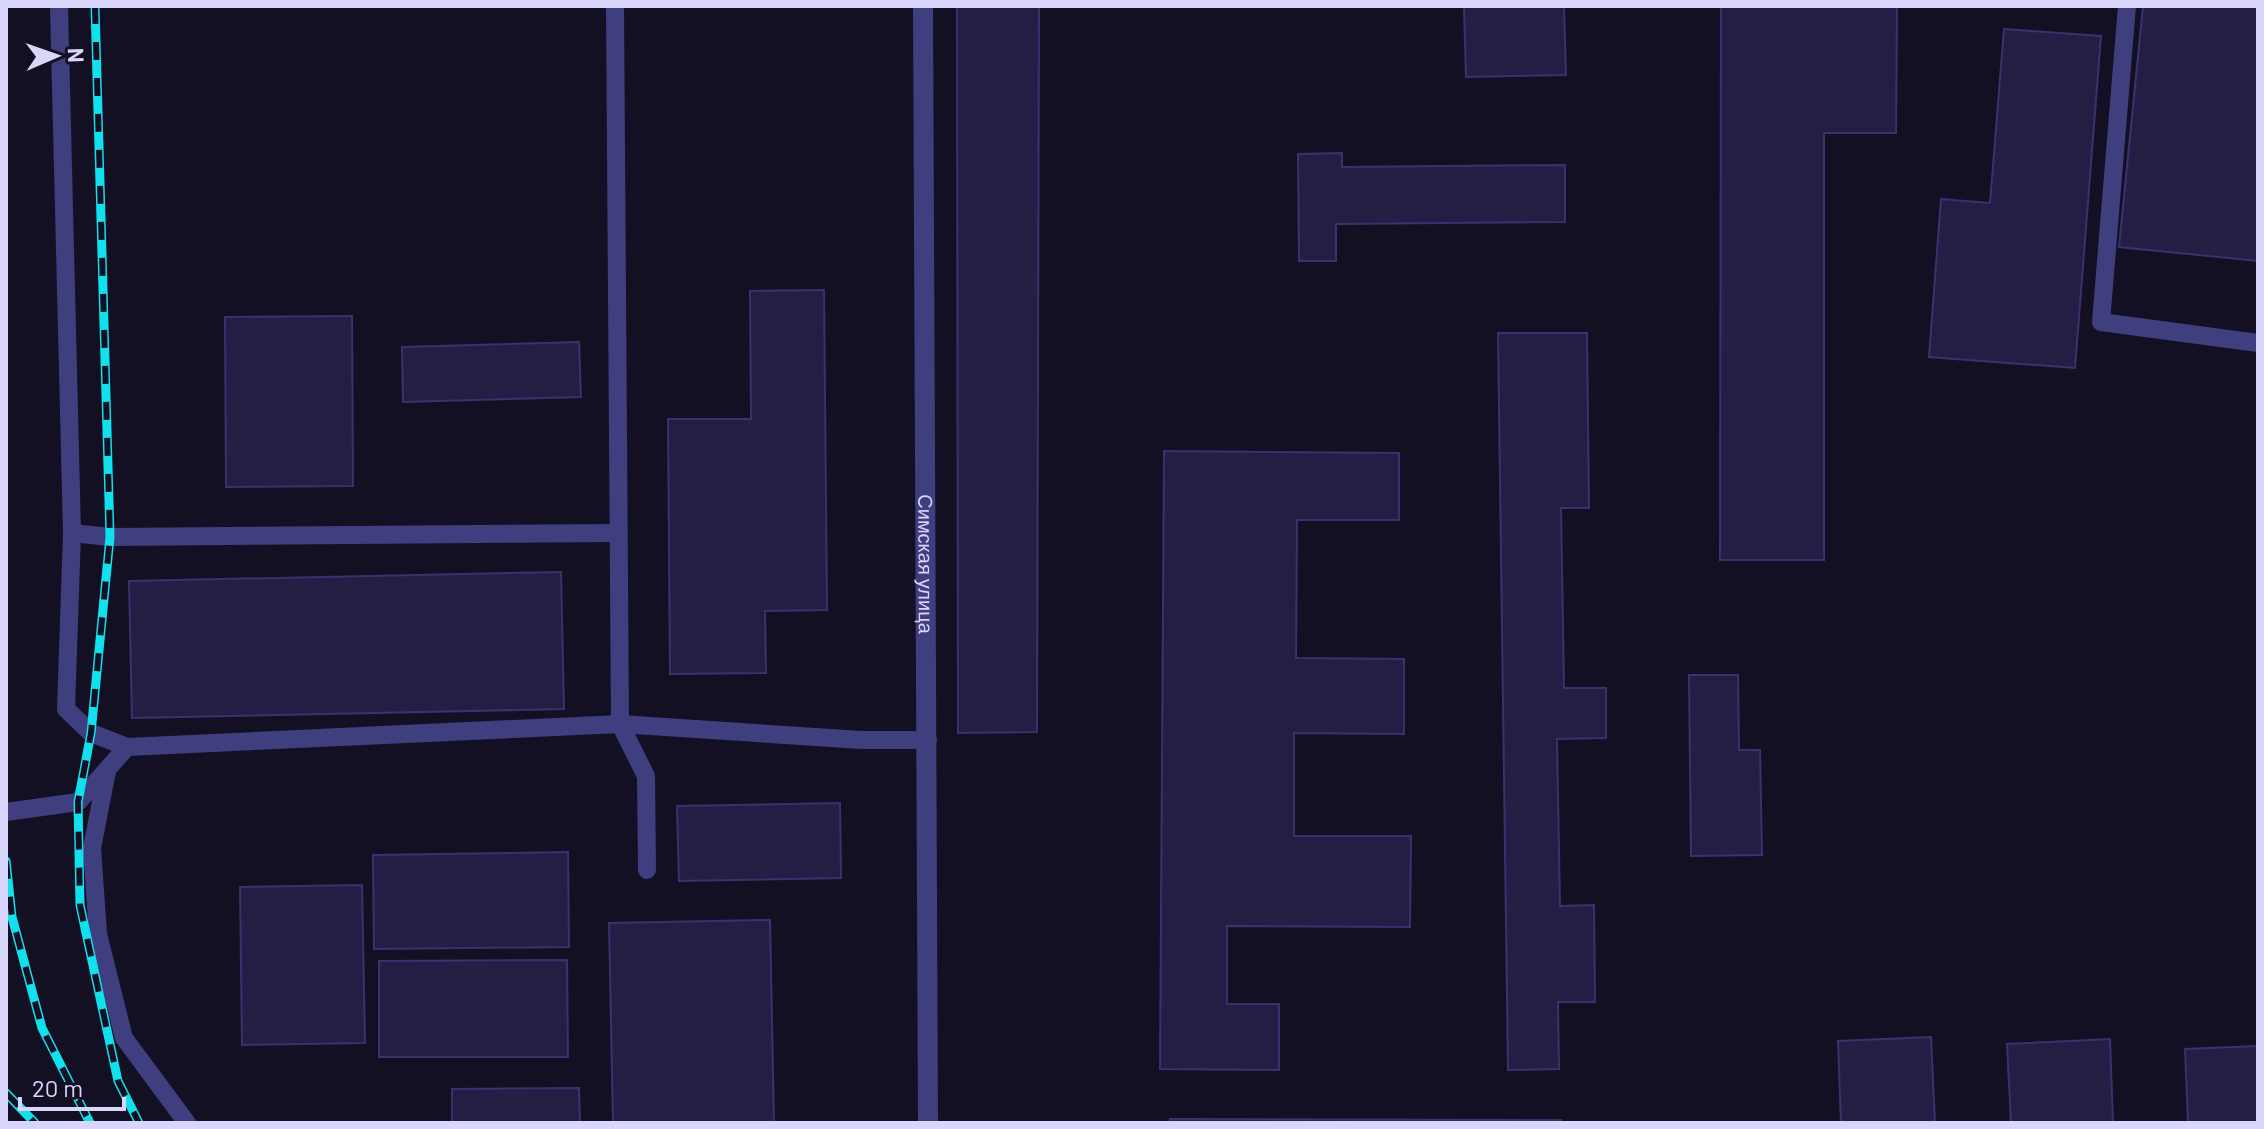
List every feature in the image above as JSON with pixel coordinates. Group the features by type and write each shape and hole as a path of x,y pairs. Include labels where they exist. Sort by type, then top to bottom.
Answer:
{"street":[{"name":"Симская улица","path":"923,6 928,1123"}],"lane":[{"path":"59,6 72,533 66,709 91,733 127,747 620,724 861,740 928,740"},
{"path":"615,6 620,724 646,776 647,870"},
{"path":"2127,6 2101,322 2258,343"},
{"path":"72,533 110,537 617,533"},
{"path":"6,812 78,802 127,747"},
{"path":"108,768 92,848 98,934 124,1038 187,1123"}],"building":[{"path":"957,6 1039,6 1037,732 958,733"},
{"path":"1464,6 1564,6 1566,75 1466,77"},
{"path":"1721,6 1897,6 1896,133 1824,133 1824,560 1720,560"},
{"path":"2143,6 2258,6 2258,261 2119,247"},
{"path":"2004,29 2101,36 2075,368 1929,357 1941,199 1990,203"},
{"path":"1342,153 1342,167 1565,165 1565,222 1336,224 1336,261 1299,261 1298,154"},
{"path":"824,290 827,610 765,611 766,673 670,674 668,419 751,419 750,291"},
{"path":"352,316 353,486 226,487 225,317"},
{"path":"1498,333 1587,333 1589,508 1561,508 1564,688 1606,688 1606,738 1557,739 1560,906 1594,905 1595,1002 1558,1002 1559,1069 1508,1070"},
{"path":"579,342 581,397 403,402 402,347"},
{"path":"1164,451 1399,453 1399,520 1297,520 1296,658 1404,659 1404,734 1294,733 1294,836 1411,836 1410,927 1227,926 1227,1004 1279,1004 1279,1070 1160,1069"},
{"path":"561,572 564,709 132,718 129,581"},
{"path":"1689,675 1738,675 1739,750 1760,750 1762,855 1691,856"},
{"path":"840,803 841,878 679,881 677,806"},
{"path":"568,852 569,947 374,949 373,855"},
{"path":"362,885 365,1043 242,1045 240,887"},
{"path":"770,920 774,1123 613,1123 609,923"},
{"path":"567,960 568,1057 379,1057 379,961"},
{"path":"1931,1037 1935,1123 1841,1123 1838,1041"},
{"path":"2110,1039 2113,1123 2011,1123 2007,1044"},
{"path":"2258,1046 2258,1123 2188,1123 2185,1049"},
{"path":"579,1088 580,1123 452,1123 452,1089"},
{"path":"1170,1119 1561,1120 1561,1123 1170,1123"}],"railway":[{"path":"95,6 110,537 91,733 78,802 80,905 118,1081 139,1123"},
{"path":"6,861 12,917 42,1028 90,1123"},
{"path":"6,1093 35,1123"}]}
